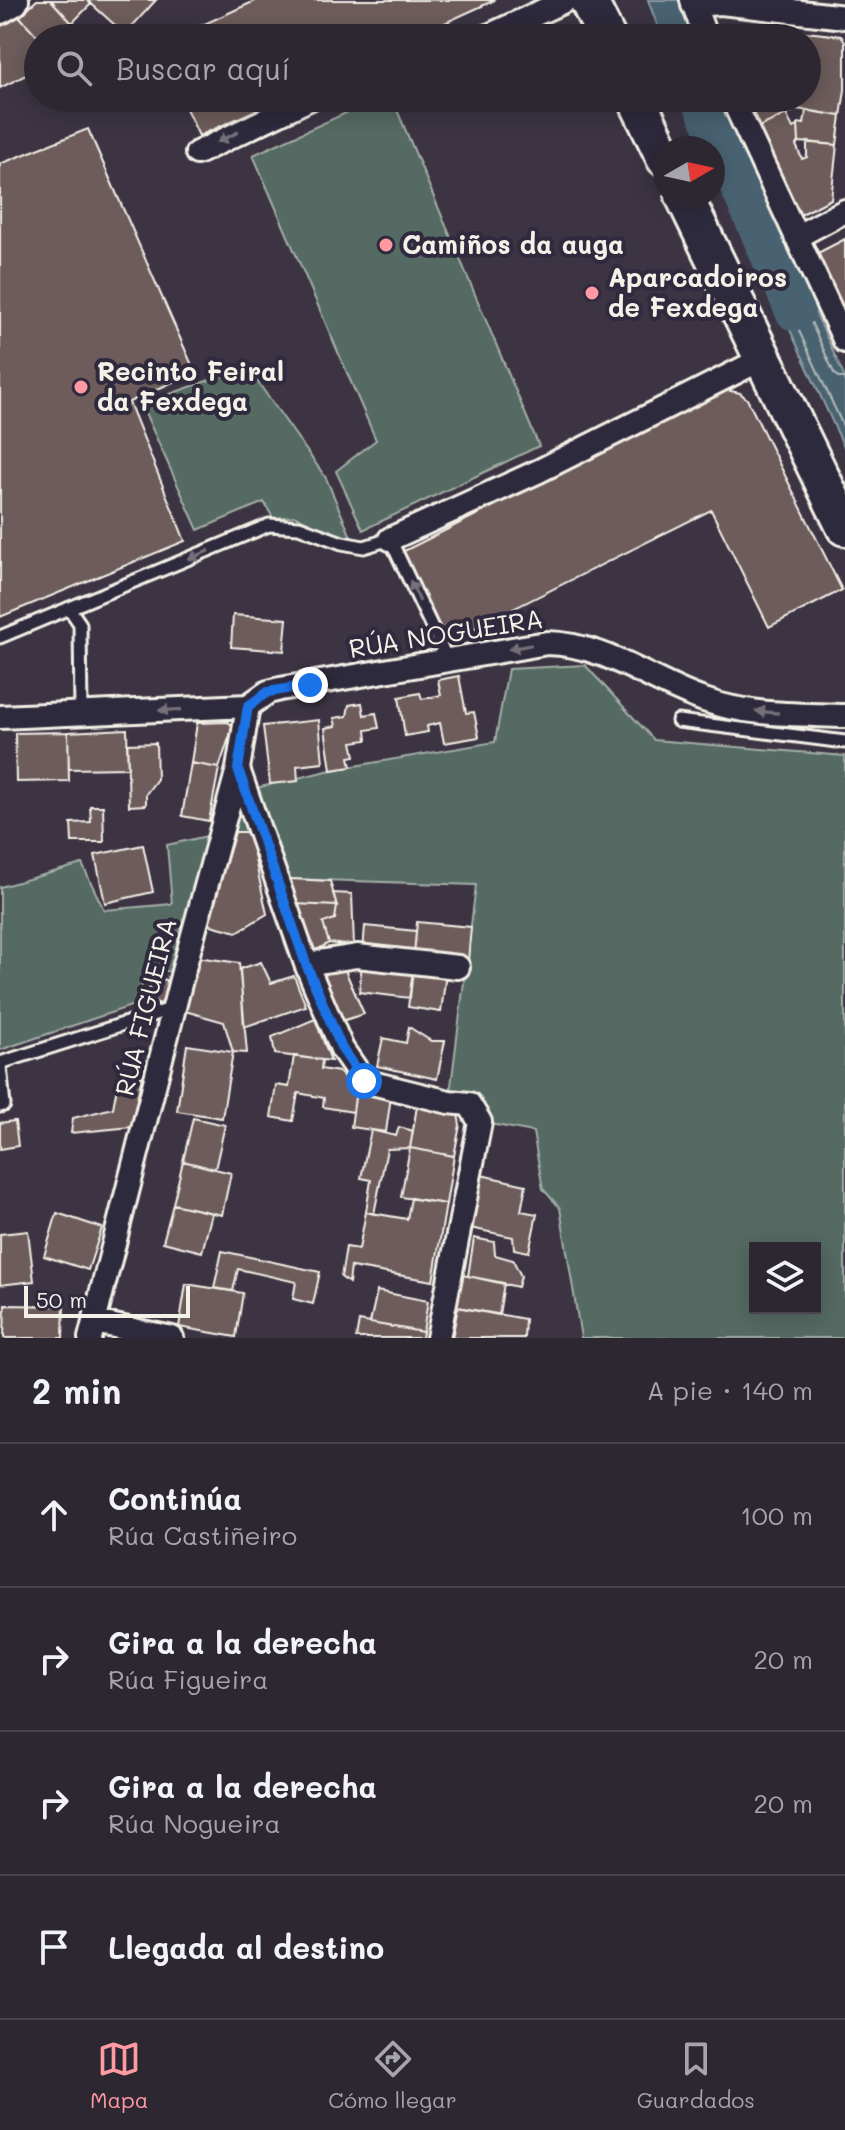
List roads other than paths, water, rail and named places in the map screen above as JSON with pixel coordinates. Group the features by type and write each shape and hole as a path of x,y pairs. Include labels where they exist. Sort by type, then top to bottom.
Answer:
{"main road":[{"path":"588,0 600,24"},
{"path":"643,112 654,136"},
{"path":"690,208 845,527"}],"street":[{"path":"0,7 12,0"},
{"path":"514,24 566,0"},
{"path":"700,24 692,3 721,3 845,17"},
{"path":"197,153 282,112"},
{"path":"738,112 845,341"},
{"path":"796,237 845,211"},
{"path":"390,539 539,471 762,359"},
{"name":"RÚA NOGUEIRA","path":"0,717 248,706 268,692 280,689 533,645 562,644 622,661 680,691 723,706 782,714 845,716"},
{"name":"RÚA FIGUEIRA","path":"172,1338 92,1330 238,769 248,706"},
{"path":"238,769 306,964 342,1049 364,1081 469,1104 480,1122 438,1338"},
{"path":"306,964 357,956 458,967"}],"lane":[{"path":"0,637 269,525 299,527 342,543 364,547 390,539 448,662"},
{"path":"69,608 80,624 81,714"},
{"path":"678,721 845,742"},
{"path":"0,1106 4,1105 0,1064 174,1008"}],"water":[{"path":"648,0 679,0 688,24 657,24"},
{"path":"692,112 726,112 779,233 750,247 725,190 725,136 702,136"},
{"path":"790,256 845,378 845,449 761,267"}],"waterway":[{"path":"707,112 795,311"}],"place":[{"name":"Camiños da auga","path":"386,245"},
{"name":"Aparcadoiros de Fexdega","path":"592,293"},
{"name":"Recinto Feiral da Fexdega","path":"81,387"}]}
